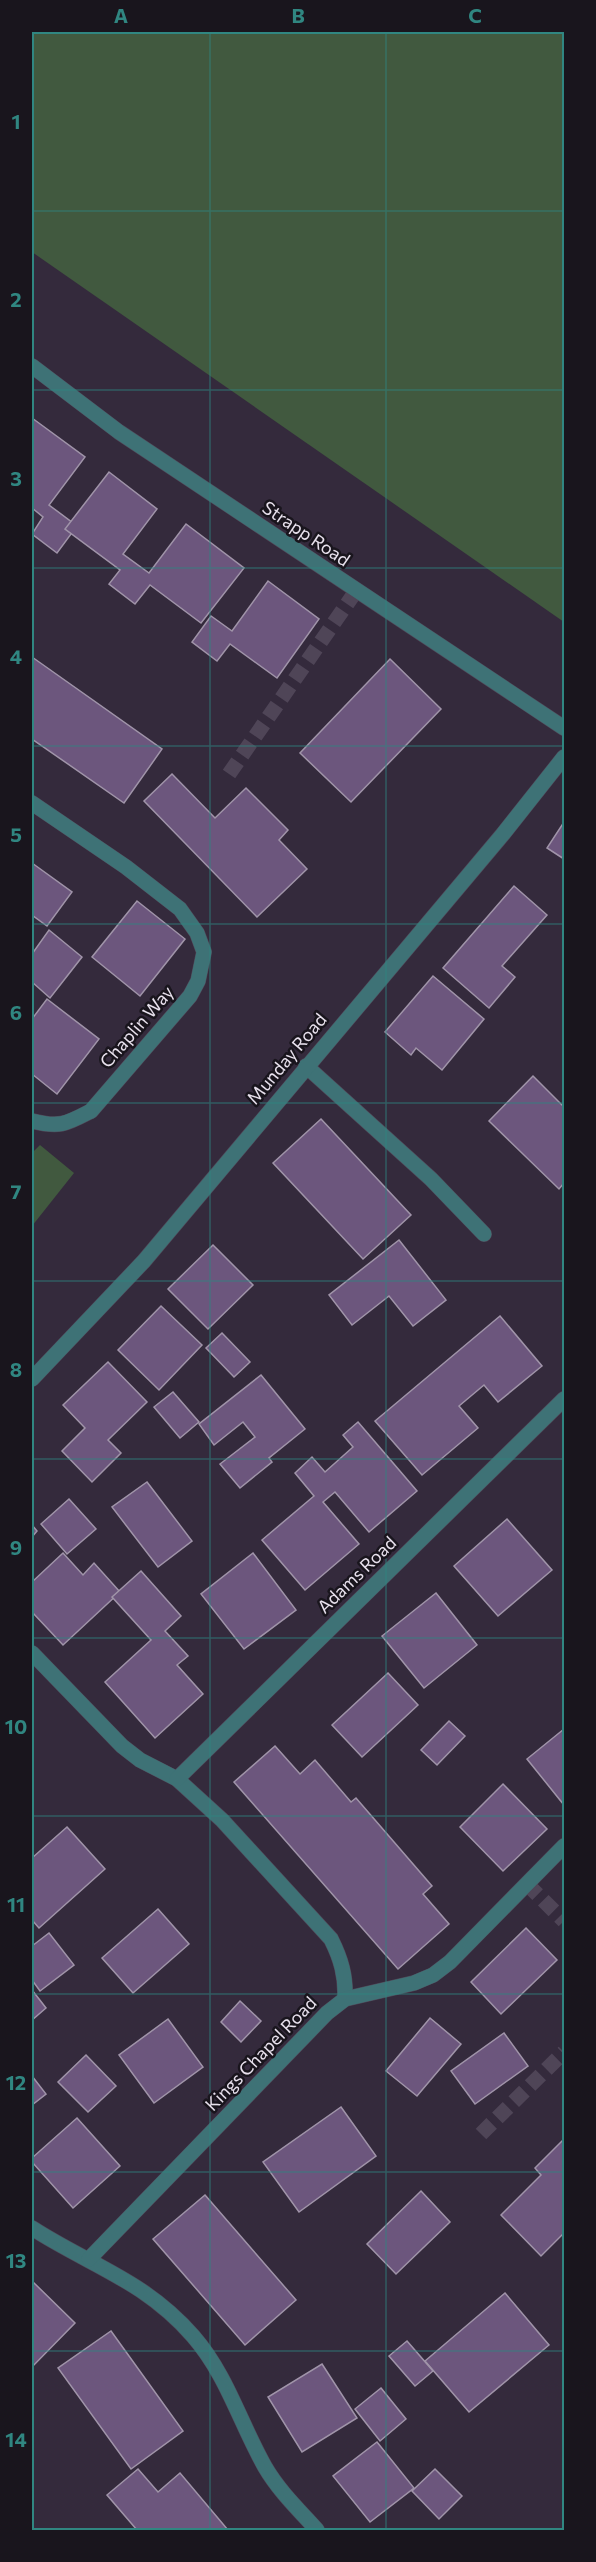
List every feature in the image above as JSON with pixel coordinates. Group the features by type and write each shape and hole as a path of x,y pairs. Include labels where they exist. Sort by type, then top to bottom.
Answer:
{"street":[{"name":"Strapp Road","path":"32,366 129,439 564,728"},
{"name":"Munday Road","path":"32,1379 144,1261 496,843 564,757"},
{"name":"Chaplin Way","path":"32,803 126,867 180,909 197,933 204,952 198,981 190,996 91,1111 72,1121 54,1126 32,1121"},
{"path":"306,1066 431,1179 484,1234"},
{"name":"Adams Road","path":"177,1779 564,1399"},
{"path":"32,1653 122,1746 140,1760 177,1779 222,1821 331,1939 339,1954 345,1980 345,1999"},
{"name":"Kings Chapel Road","path":"89,2259 327,2013 345,1999 414,1983 433,1975 450,1962 564,1846"},
{"path":"32,2228 53,2242 89,2259 147,2293 172,2313 216,2366 266,2467 283,2493 317,2530"}],"green space":[{"path":"32,32 564,32 564,622 32,252"},
{"path":"40,1145 74,1173 32,1226 32,1153"}],"building":[{"path":"32,418 85,457 49,505 77,526 57,553 32,534 43,517 32,508"},
{"path":"109,472 157,509 123,554 149,573 186,524 244,568 201,623 150,585 135,604 109,584 120,570 65,529"},
{"path":"268,581 319,619 277,678 230,644 217,661 192,642 211,616 232,631"},
{"path":"32,657 162,749 124,803 32,739"},
{"path":"390,659 441,709 351,802 300,753"},
{"path":"172,774 215,818 246,788 288,830 279,840 307,869 257,917 144,801"},
{"path":"564,822 564,859 547,848"},
{"path":"32,863 72,892 47,926 32,915"},
{"path":"514,886 547,915 502,966 515,977 489,1008 443,968"},
{"path":"137,901 185,939 140,996 92,957"},
{"path":"49,930 82,957 50,998 32,982 32,954"},
{"path":"433,976 484,1019 442,1070 416,1048 411,1055 385,1032"},
{"path":"47,999 99,1039 57,1094 32,1074 32,1019"},
{"path":"533,1076 564,1107 564,1183 559,1189 489,1121"},
{"path":"321,1119 411,1215 363,1259 273,1163"},
{"path":"399,1240 446,1300 413,1326 389,1296 352,1325 329,1295"},
{"path":"213,1245 253,1285 208,1329 168,1289"},
{"path":"161,1306 202,1345 159,1390 118,1350"},
{"path":"500,1316 542,1366 498,1402 484,1385 459,1406 478,1428 422,1475 375,1421"},
{"path":"222,1333 250,1362 234,1377 206,1348"},
{"path":"108,1362 147,1402 108,1440 121,1453 92,1482 62,1451 85,1428 63,1405"},
{"path":"261,1375 305,1429 269,1458 272,1462 240,1488 220,1464 255,1437 243,1422 214,1445 199,1424"},
{"path":"173,1392 199,1422 180,1438 154,1407"},
{"path":"358,1422 417,1491 369,1532 335,1492 323,1502 359,1544 305,1590 262,1540 314,1496 295,1473 312,1457 325,1472 353,1447 343,1435"},
{"path":"147,1482 192,1541 158,1567 112,1507"},
{"path":"69,1499 96,1529 67,1554 41,1524"},
{"path":"507,1519 552,1570 498,1616 454,1566"},
{"path":"32,1525 37,1531 32,1537"},
{"path":"63,1553 83,1575 94,1563 120,1592 63,1645 32,1612 32,1582"},
{"path":"253,1553 296,1610 244,1649 201,1594"},
{"path":"141,1571 181,1616 165,1631 188,1656 177,1665 203,1694 155,1738 105,1682 151,1640 112,1597"},
{"path":"436,1593 477,1645 424,1688 382,1636"},
{"path":"388,1673 418,1705 362,1757 332,1725"},
{"path":"449,1721 465,1736 437,1765 421,1750"},
{"path":"564,1729 564,1805 527,1759"},
{"path":"275,1746 300,1774 315,1760 351,1802 356,1798 432,1886 423,1894 449,1924 398,1969 234,1782"},
{"path":"503,1784 547,1829 503,1871 460,1827"},
{"path":"67,1827 105,1869 39,1928 32,1920 32,1858"},
{"path":"158,1909 189,1944 133,1993 102,1958"},
{"path":"526,1928 557,1960 501,2014 471,1982"},
{"path":"49,1933 74,1965 40,1991 32,1980 32,1946"},
{"path":"32,1990 46,2008 32,2020"},
{"path":"240,2001 261,2021 241,2042 221,2022"},
{"path":"430,2018 461,2044 417,2096 386,2071"},
{"path":"168,2019 203,2067 154,2103 119,2055"},
{"path":"504,2033 528,2066 475,2104 451,2071"},
{"path":"86,2055 116,2086 88,2112 58,2082"},
{"path":"32,2076 46,2094 32,2105"},
{"path":"341,2107 376,2156 299,2212 263,2162"},
{"path":"77,2118 120,2166 73,2208 32,2162 32,2158"},
{"path":"564,2139 564,2233 541,2256 501,2215 541,2175 535,2168"},
{"path":"421,2191 450,2222 396,2274 367,2244"},
{"path":"205,2195 296,2300 245,2345 153,2239"},
{"path":"32,2281 75,2323 32,2367"},
{"path":"505,2293 549,2345 469,2412 425,2361"},
{"path":"111,2331 183,2431 131,2469 58,2368"},
{"path":"407,2341 433,2371 415,2386 389,2356"},
{"path":"322,2364 357,2418 302,2452 268,2397"},
{"path":"381,2388 406,2419 380,2441 355,2409"},
{"path":"377,2442 414,2488 370,2522 333,2476"},
{"path":"138,2469 158,2492 180,2473 228,2530 137,2530 107,2495"},
{"path":"435,2469 462,2496 439,2519 412,2491"}],"tunnel":[{"path":"229,774 356,591"},
{"path":"527,1884 564,1921"},
{"path":"481,2134 564,2052"}]}
